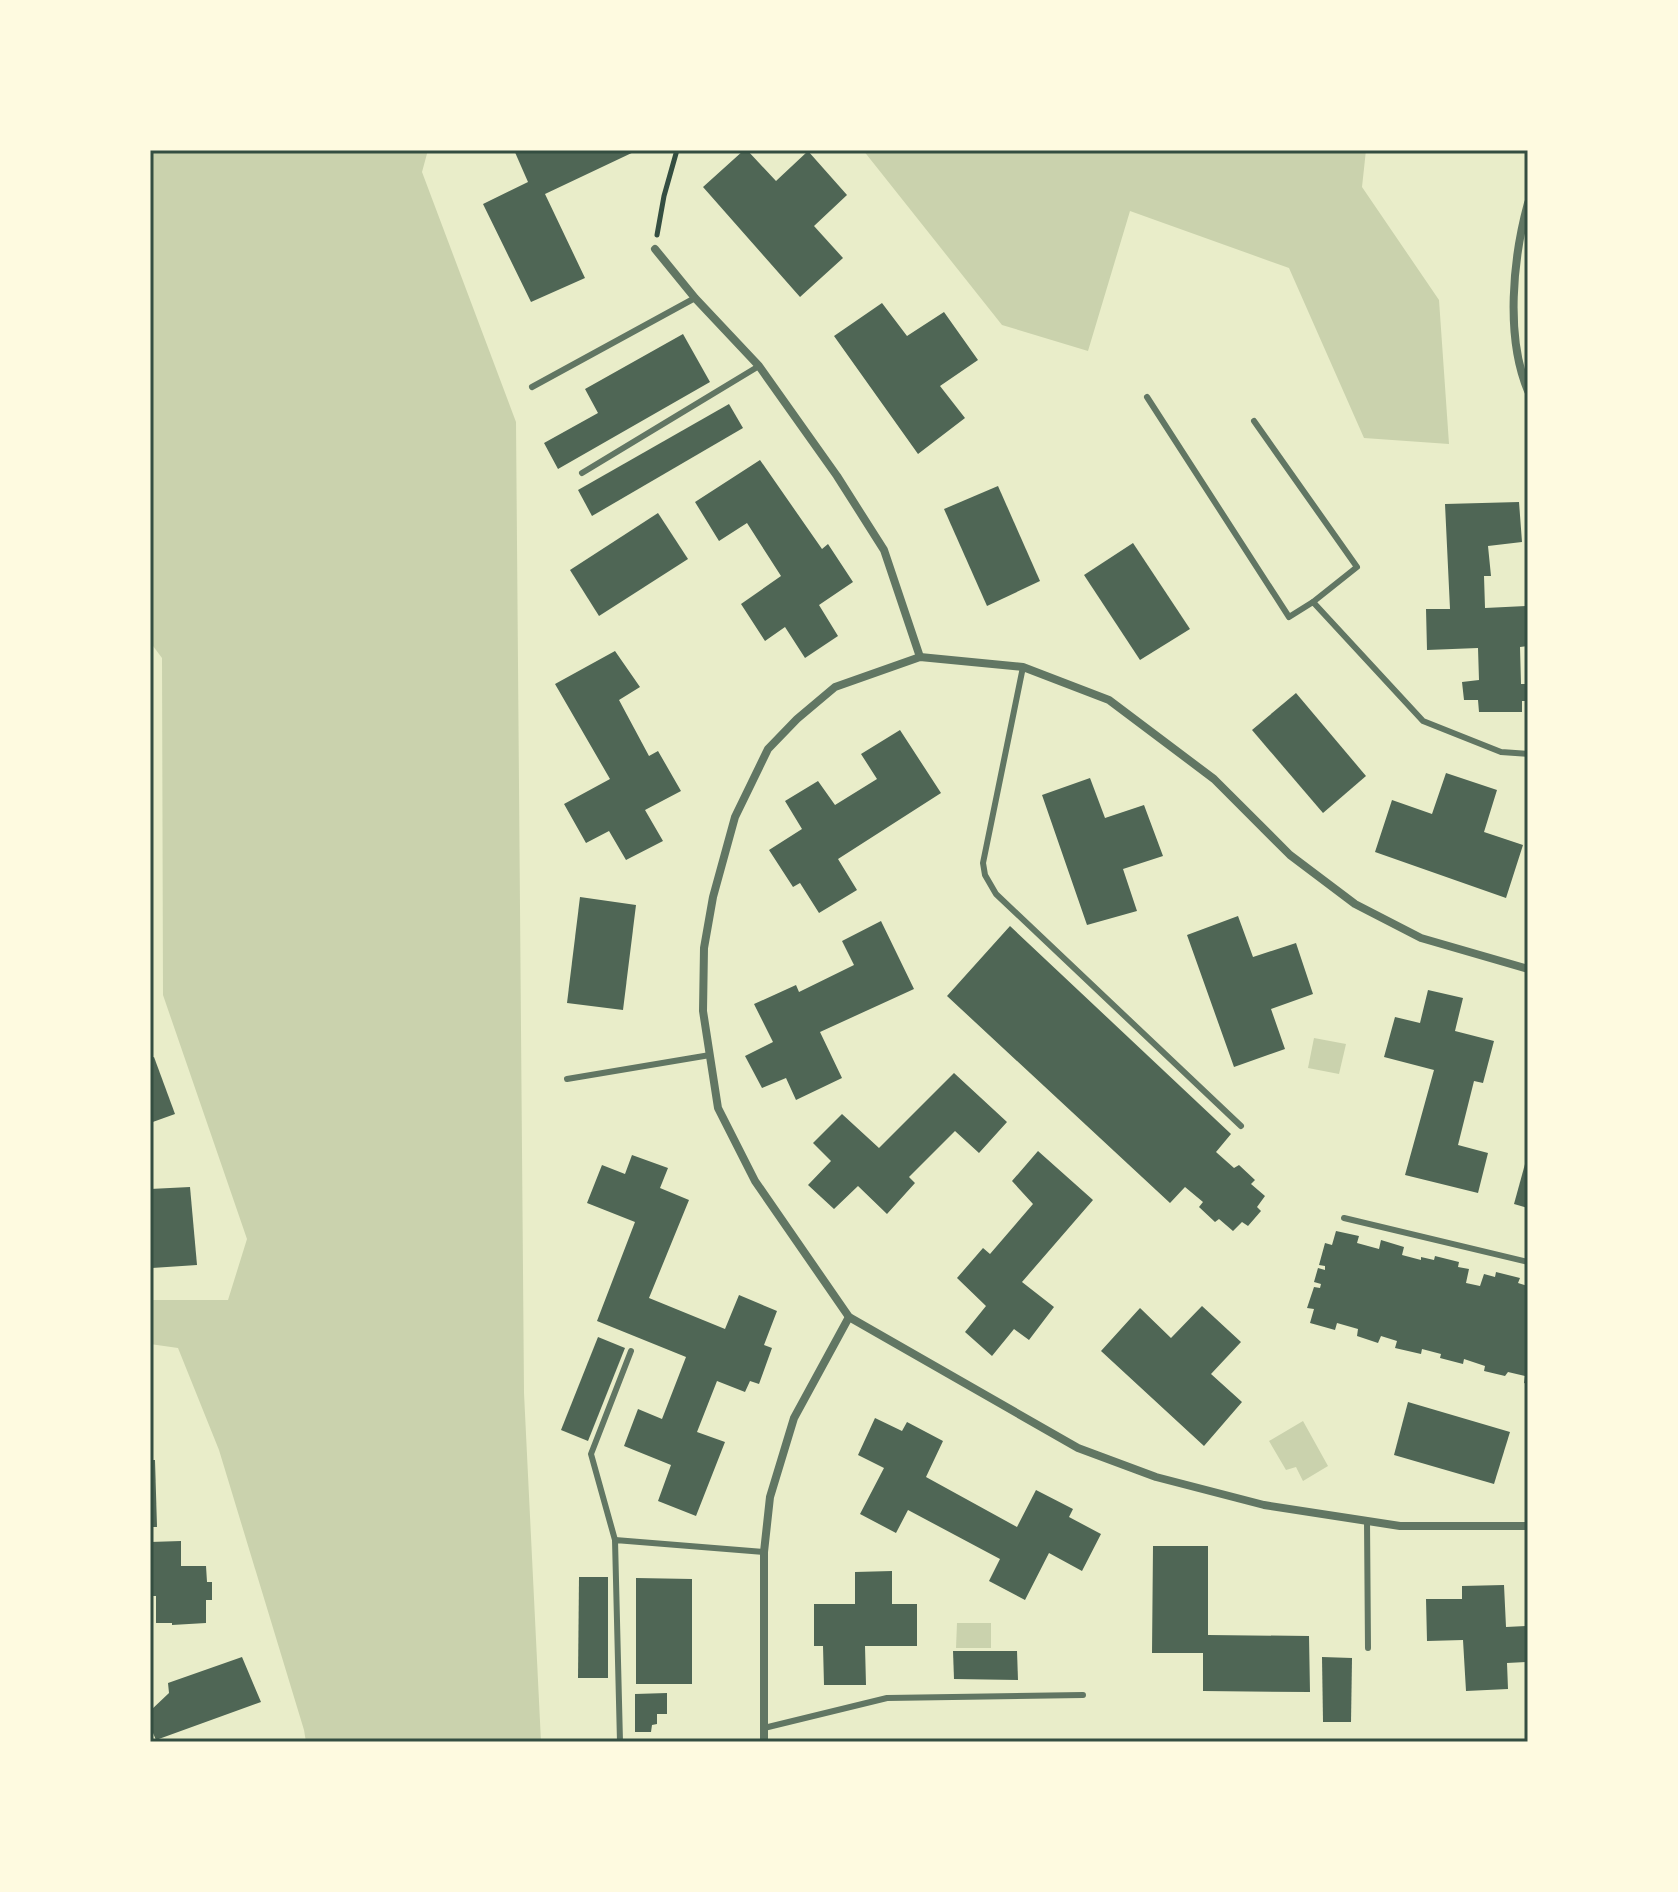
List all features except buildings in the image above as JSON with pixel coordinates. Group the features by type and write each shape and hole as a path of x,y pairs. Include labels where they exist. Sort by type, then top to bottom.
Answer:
{"street":[{"path":"1528,203 1515,270 1514,308 1517,350 1528,391"},
{"path":"655,249 695,298 759,366 837,476 884,550 920,657"},
{"path":"1528,969 1421,938 1355,904 1290,855 1214,779 1109,700 1023,667 920,657 835,687 768,749 735,817 713,897 703,964 703,1011 718,1108 755,1181 849,1317 1078,1448 1156,1477 1264,1505 1400,1526 1528,1526"},
{"path":"764,1742 764,1552 770,1497 794,1418 849,1317"}],"lane":[{"path":"532,387 695,298"},
{"path":"582,473 759,366"},
{"path":"1147,397 1289,617 1357,567 1254,421"},
{"path":"1313,602 1423,721 1501,752 1528,754"},
{"path":"1023,667 983,863 985,875 996,894 1241,1126"},
{"path":"567,1079 710,1055"},
{"path":"1344,1218 1528,1262"},
{"path":"620,1742 615,1540 591,1454 631,1351"},
{"path":"1367,1521 1368,1648"},
{"path":"615,1540 764,1552"},
{"path":"764,1728 887,1698 1083,1695"}],"path":[{"path":"655,249 664,196 677,150"}],"green space":[{"path":"150,150 428,150 422,172 516,422 524,1393 541,1742 306,1742 219,1450 178,1348 150,1344 150,1300 228,1300 247,1239 163,995 162,658 150,642"},
{"path":"863,150 1366,150 1362,187 1439,300 1449,444 1364,438 1289,268 1130,211 1088,351 1002,325"},
{"path":"1314,1038 1346,1044 1339,1074 1308,1068"},
{"path":"1303,1421 1328,1466 1303,1481 1296,1467 1286,1470 1269,1441"},
{"path":"957,1623 991,1623 991,1648 956,1648"}]}
